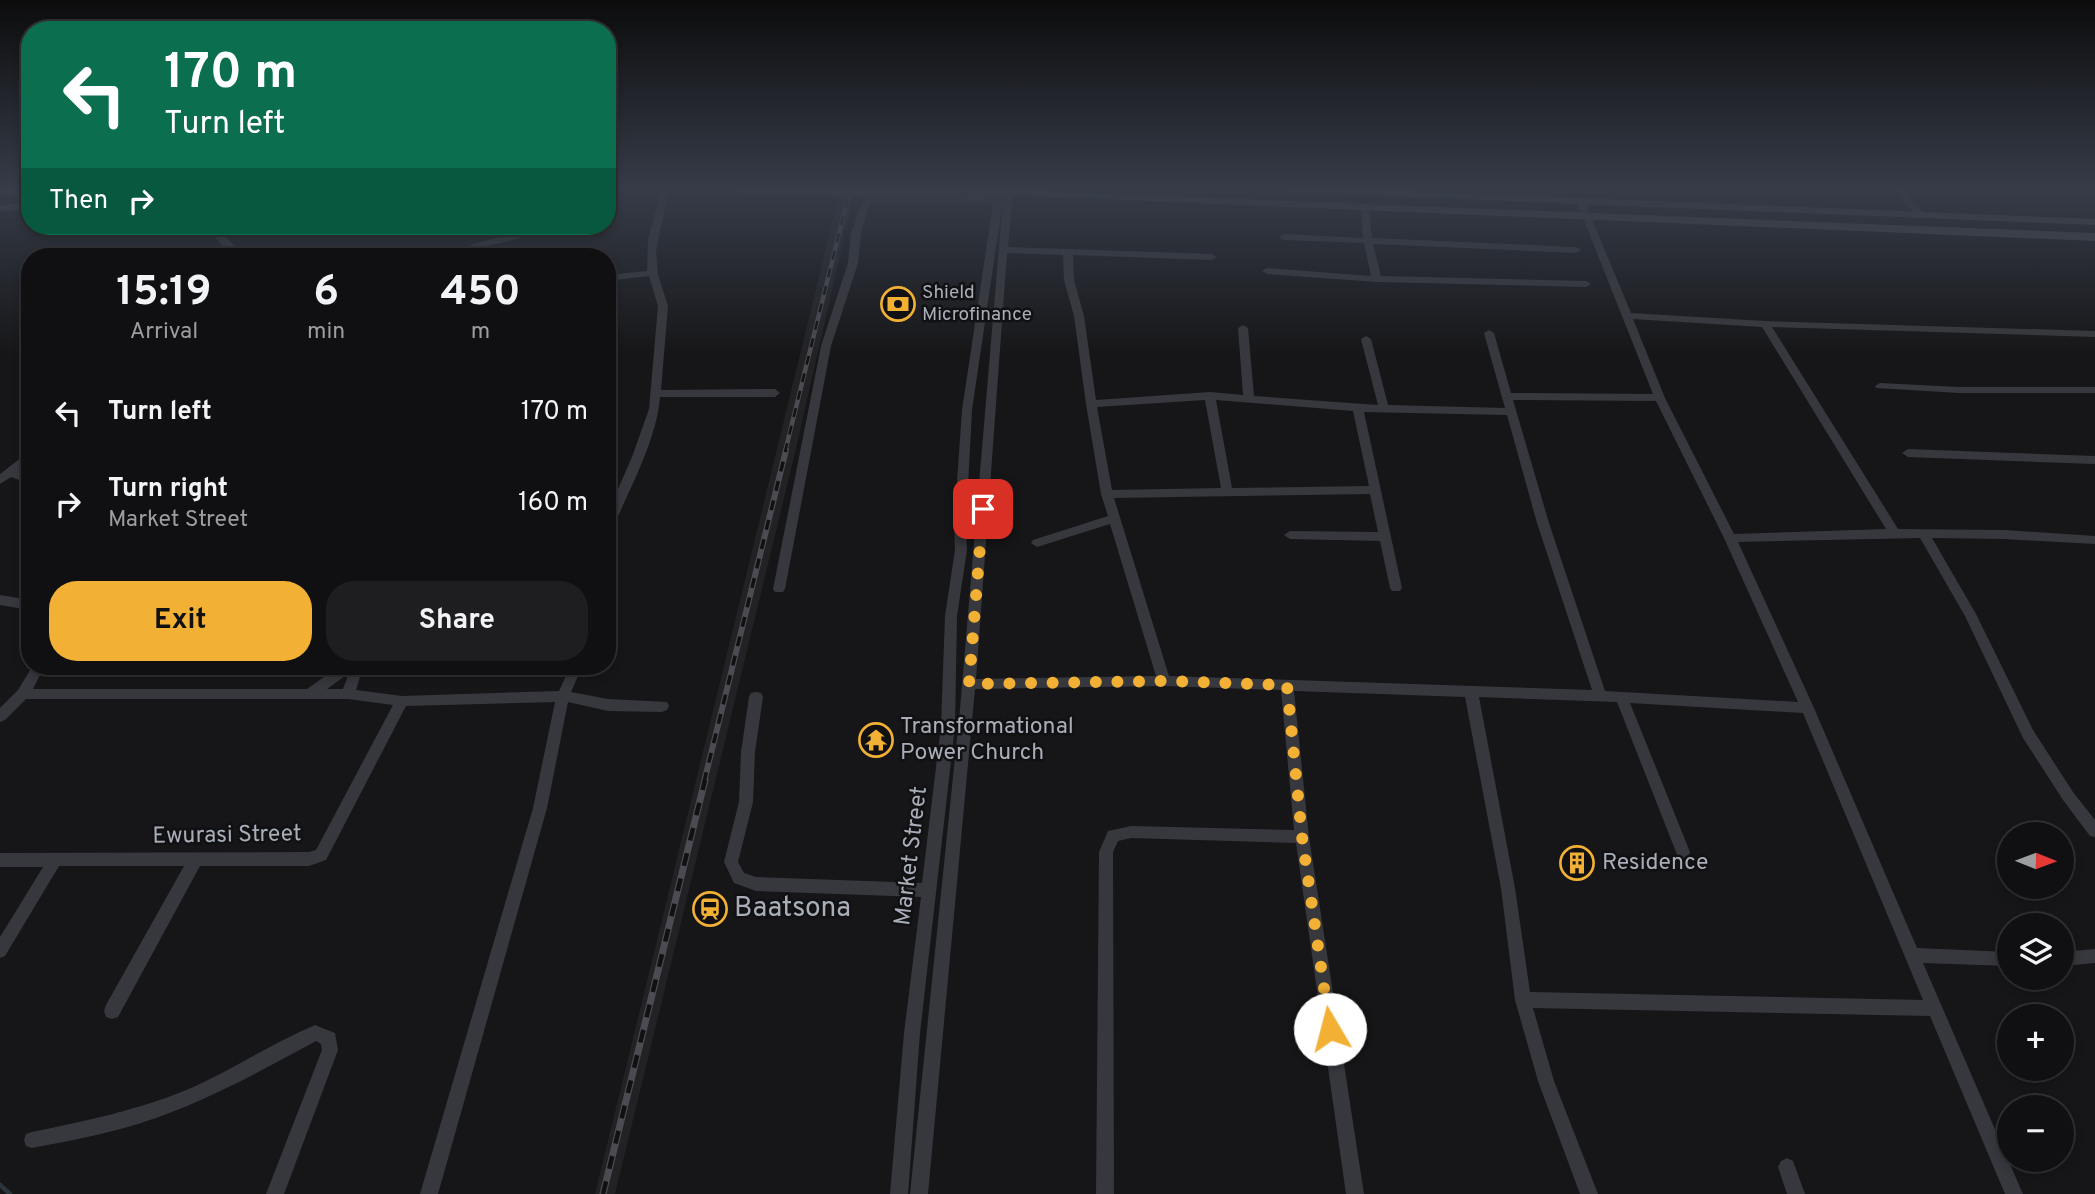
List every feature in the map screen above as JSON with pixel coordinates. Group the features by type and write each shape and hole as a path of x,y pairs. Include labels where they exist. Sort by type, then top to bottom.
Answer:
{"street":[{"path":"616,507 638,457 654,409 663,306 662,296 652,273 652,245"},
{"path":"779,589 826,346 853,263 855,245"},
{"name":"Market Street","path":"899,1194 912,1032 928,890 939,821 948,726 951,616 961,550 967,410 991,245"},
{"name":"Market Street","path":"919,1194 969,684 982,533 988,413 1004,245"},
{"path":"1369,245 1377,279"},
{"path":"1454,245 1576,250"},
{"path":"1598,245 1660,398 1730,538 1807,708 2014,1194"},
{"path":"1003,250 1212,257"},
{"path":"1068,252 1069,280 1079,317 1107,494 1164,681"},
{"path":"1268,271 1377,279 1586,284"},
{"path":"616,277 652,273"},
{"path":"1628,316 1765,324 2095,334"},
{"path":"1765,324 1895,534"},
{"path":"1242,328 1250,398"},
{"path":"1489,333 1543,523 1600,696"},
{"path":"1366,339 1384,409"},
{"path":"1880,386 1959,390 2095,390"},
{"path":"655,394 775,393"},
{"path":"1091,404 1210,396 1358,408 1513,412"},
{"path":"1210,396 1227,491"},
{"path":"1508,396 1660,398"},
{"path":"1358,408 1396,587"},
{"path":"1908,453 2095,460"},
{"path":"0,480 21,463"},
{"path":"10,472 21,476"},
{"path":"1107,494 1375,490"},
{"path":"1037,543 1114,518"},
{"path":"1730,538 1924,534 2047,535 2095,540"},
{"path":"1924,534 1970,614 2028,734 2068,796 2095,831"},
{"path":"1290,535 1385,537"},
{"path":"0,600 21,604"},
{"path":"0,716 23,694 34,675"},
{"path":"309,694 336,675"},
{"path":"348,694 355,675"},
{"path":"427,1193 540,808 563,696 572,675"},
{"path":"969,684 1164,681 1600,696 1807,708"},
{"path":"1287,685 1302,837 1355,1194"},
{"path":"1471,692 1508,888 1523,1000 1546,1082 1589,1194"},
{"path":"23,694 348,694 402,701 563,696 608,705 662,706"},
{"path":"757,697 748,752 746,802 731,862 738,878 756,884 928,890"},
{"path":"1621,697 1683,852"},
{"name":"Ewurasi Street","path":"0,860 309,859 321,855 402,701"},
{"path":"1105,1194 1106,852 1113,836 1131,832 1302,837"},
{"path":"112,1011 196,859"},
{"path":"0,951 55,860"},
{"path":"1912,955 1997,959"},
{"path":"2074,957 2095,956"},
{"path":"1523,1000 1934,1009"},
{"path":"32,1140 104,1126 144,1114 236,1075 315,1033 324,1035 329,1039 330,1050 275,1194"},
{"path":"1787,1167 1796,1194"}],"shaded area":[{"path":"827,245 842,245 795,453 615,1194 595,1194"}],"waterway":[{"path":"0,1185 10,1194"}],"railway":[{"path":"785,452 836,245"},
{"path":"704,782 786,450"},
{"path":"603,1194 705,780"}],"place":[{"name":"Shield Microfinance","path":"898,304"},
{"name":"Transformational Power Church","path":"876,740"},
{"name":"Residence","path":"1577,863"},
{"name":"Baatsona","path":"710,909"}],"route":[{"path":"983,509 969,684 1164,681 1287,685 1302,837 1330,1029"}]}
